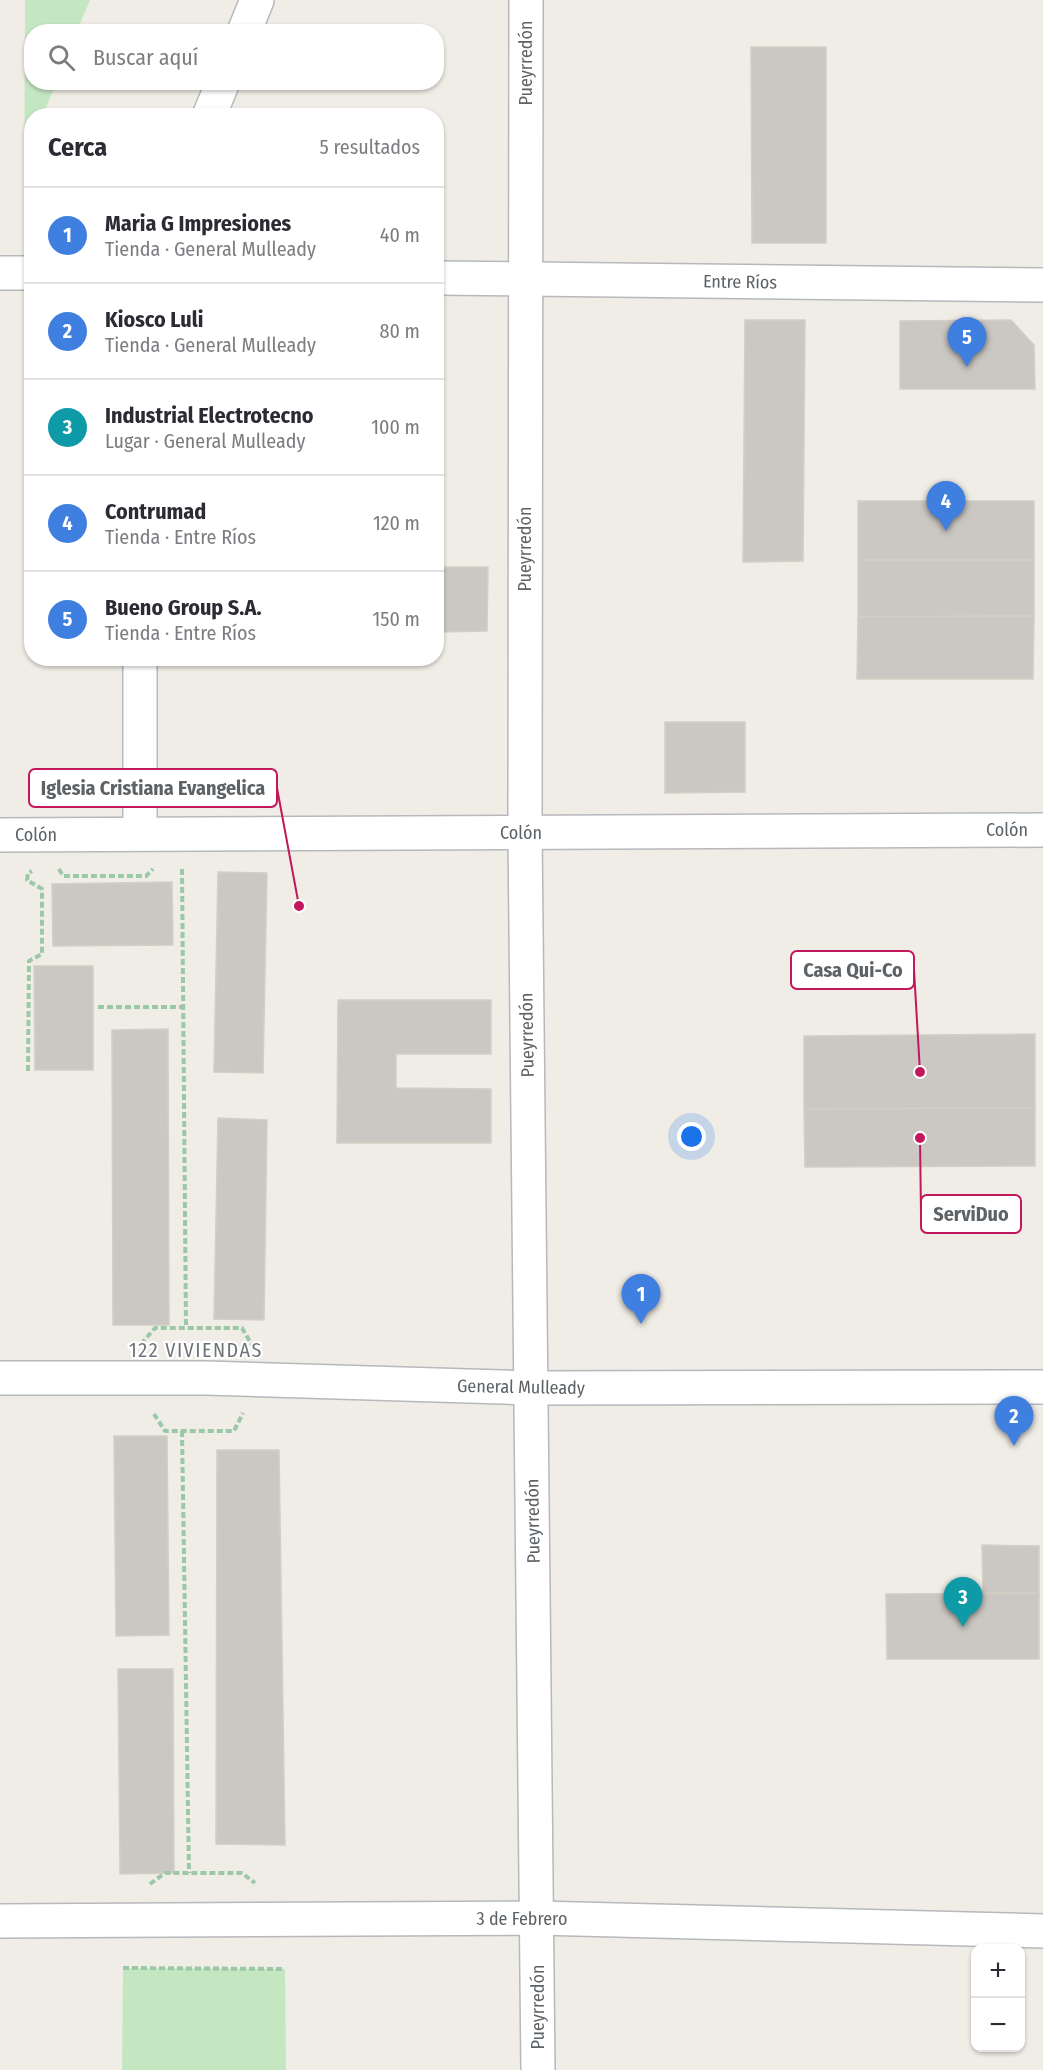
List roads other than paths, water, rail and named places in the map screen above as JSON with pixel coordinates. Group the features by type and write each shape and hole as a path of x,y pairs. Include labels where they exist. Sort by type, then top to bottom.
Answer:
{"street":[{"path":"247,24 257,0"},
{"name":"Pueyrredón","path":"526,0 525,832 538,2070"},
{"path":"212,108 220,90"},
{"path":"0,273 24,273"},
{"name":"Entre Ríos","path":"444,278 1043,285"},
{"path":"140,834 141,666"},
{"name":"Colón","path":"0,835 1043,830"},
{"name":"General Mulleady","path":"0,1378 206,1378 531,1388 1043,1388"},
{"name":"3 de Febrero","path":"0,1921 538,1918 1043,1931"}],"place":[{"name":"Bueno Group S.A.","path":"967,367"},
{"name":"Contrumad","path":"946,531"},
{"name":"Iglesia Cristiana Evangelica","path":"299,906"},
{"name":"Casa Qui-Co","path":"920,1072"},
{"name":"ServiDuo","path":"920,1138"},
{"name":"Maria G Impresiones","path":"641,1324"},
{"name":"Kiosco Luli","path":"1014,1446"},
{"name":"Industrial Electrotecno","path":"963,1627"}],"district":[{"name":"122 VIVIENDAS","path":"196,1350"}]}
